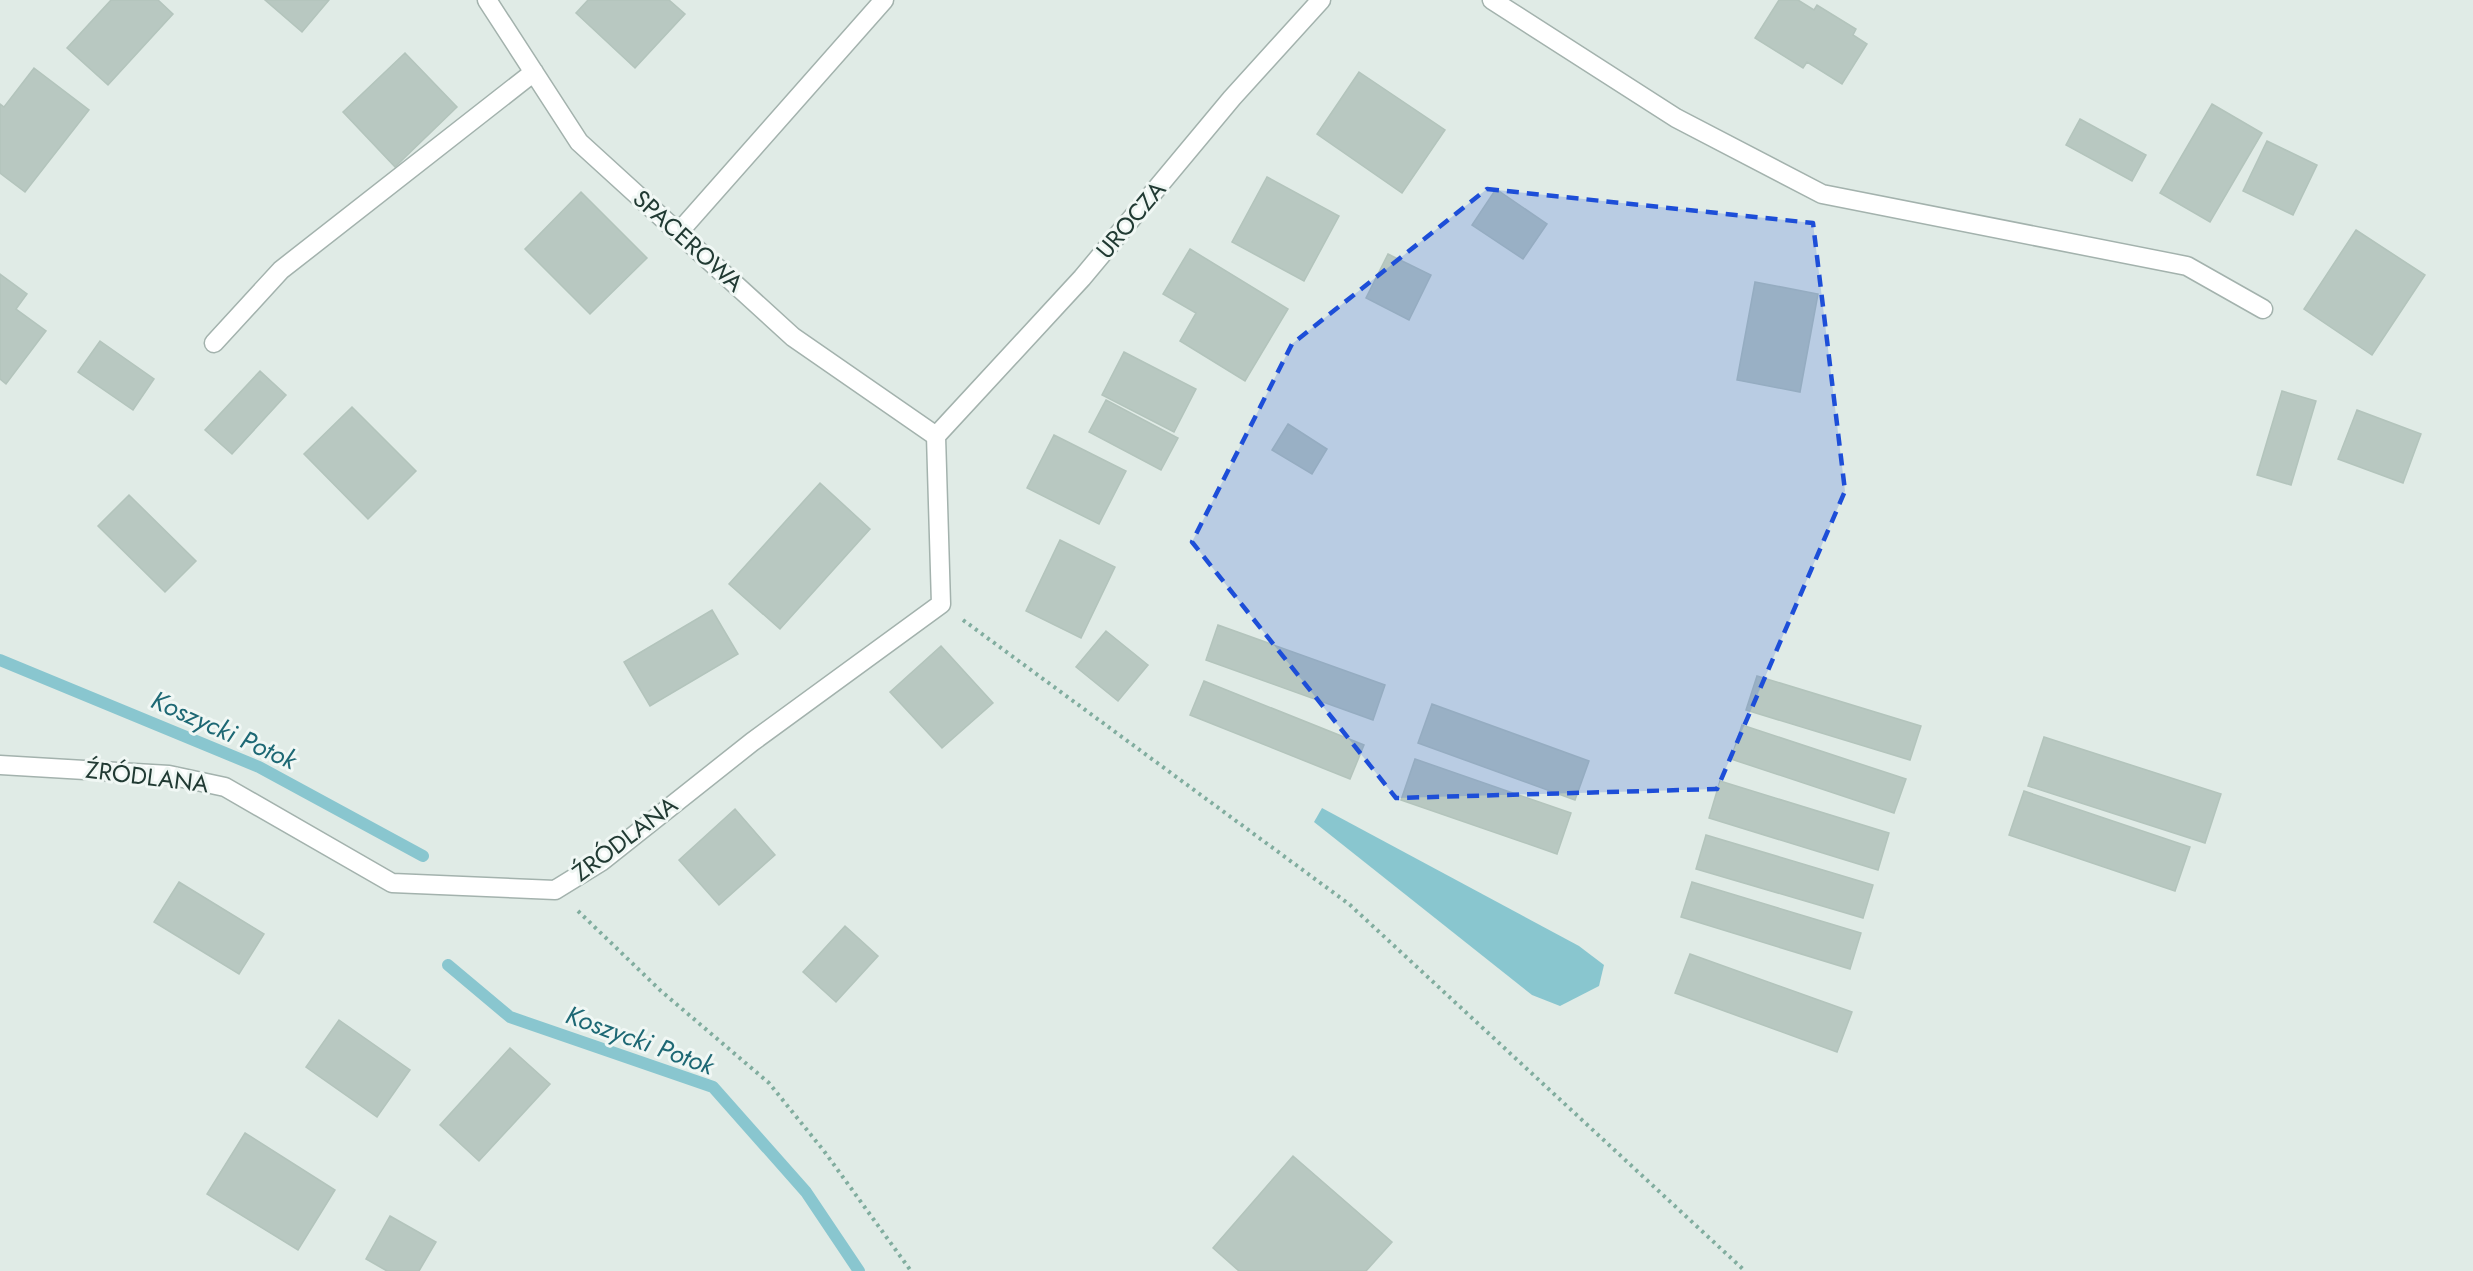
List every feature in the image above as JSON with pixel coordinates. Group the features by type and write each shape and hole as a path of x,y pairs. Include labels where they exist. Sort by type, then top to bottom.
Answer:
{"street":[{"name":"SPACEROWA","path":"487,0 579,142 793,337 936,436"},
{"path":"678,232 884,0"},
{"name":"UROCZA","path":"936,436 1083,278 1232,98 1321,0"},
{"path":"1492,0 1676,118 1822,195 2187,266 2263,309"},
{"path":"214,343 281,270 534,72"},
{"path":"936,436 941,604"},
{"name":"ŹRÓDLANA","path":"0,765 168,775 225,787 392,883 555,890 602,861 752,742 941,604"}],"path":[{"path":"941,604 1349,904 1745,1271"},
{"path":"555,890 661,991 768,1083 824,1151 911,1271"}],"highlighted area":[{"path":"1487,189 1813,223 1845,491 1717,789 1396,798 1192,542 1292,344"}],"water":[{"path":"1322,808 1579,946 1604,965 1599,986 1560,1006 1532,995 1314,822"}],"building":[{"path":"111,0 158,0 173,14 108,85 67,48"},
{"path":"265,0 329,0 302,32"},
{"path":"588,0 669,0 685,14 635,68 576,13"},
{"path":"1779,0 1798,0 1814,10 1817,5 1856,29 1853,35 1867,44 1842,84 1807,62 1803,68 1755,38"},
{"path":"405,53 457,107 395,167 343,112"},
{"path":"34,68 89,110 25,192 0,173 0,104 4,107"},
{"path":"1359,72 1445,130 1402,193 1317,134"},
{"path":"2212,104 2262,133 2210,222 2160,193"},
{"path":"2080,119 2146,155 2132,181 2066,145"},
{"path":"2267,141 2317,165 2293,215 2243,191"},
{"path":"1267,177 1339,216 1304,281 1232,242"},
{"path":"1496,189 1547,224 1523,259 1472,225"},
{"path":"581,192 647,258 590,314 525,249"},
{"path":"2356,230 2425,275 2372,355 2304,309"},
{"path":"1190,249 1288,309 1245,381 1180,341 1196,313 1163,294"},
{"path":"1388,254 1431,275 1409,320 1366,298"},
{"path":"0,274 27,294 16,309 46,331 6,384 0,379"},
{"path":"1755,282 1818,294 1800,392 1737,380"},
{"path":"100,341 154,379 133,410 78,372"},
{"path":"1124,352 1196,389 1174,432 1102,395"},
{"path":"260,371 286,395 232,454 205,430"},
{"path":"2282,391 2316,401 2291,485 2257,475"},
{"path":"1106,400 1178,438 1161,470 1089,432"},
{"path":"352,407 416,471 368,519 304,454"},
{"path":"2357,410 2421,434 2403,483 2338,459"},
{"path":"1288,424 1327,449 1312,474 1272,450"},
{"path":"1054,435 1126,471 1099,524 1027,488"},
{"path":"820,483 870,529 780,629 729,584"},
{"path":"129,495 196,561 165,592 98,526"},
{"path":"1060,540 1115,567 1081,638 1026,611"},
{"path":"712,610 738,654 650,706 624,662"},
{"path":"1218,625 1385,685 1373,720 1206,660"},
{"path":"1106,631 1148,665 1118,701 1076,667"},
{"path":"941,646 993,703 942,748 890,692"},
{"path":"1757,676 1921,726 1910,760 1746,710"},
{"path":"1204,681 1364,745 1350,779 1190,715"},
{"path":"1432,704 1589,761 1575,800 1418,743"},
{"path":"1742,725 1906,779 1894,813 1731,759"},
{"path":"2044,737 2221,794 2205,843 2028,786"},
{"path":"1415,759 1571,813 1557,854 1401,800"},
{"path":"1720,781 1889,833 1878,870 1709,818"},
{"path":"2024,791 2190,847 2175,891 2009,835"},
{"path":"735,809 775,855 719,905 679,860"},
{"path":"1706,835 1873,885 1863,918 1696,869"},
{"path":"179,882 264,934 239,974 154,922"},
{"path":"1692,882 1861,933 1850,969 1681,917"},
{"path":"845,926 878,956 836,1002 803,972"},
{"path":"1690,954 1852,1012 1837,1052 1675,993"},
{"path":"339,1020 410,1070 377,1117 306,1067"},
{"path":"510,1048 550,1084 479,1161 440,1125"},
{"path":"245,1133 335,1190 298,1250 207,1194"},
{"path":"1293,1156 1392,1242 1366,1271 1239,1271 1213,1248"},
{"path":"390,1216 436,1242 419,1271 387,1271 366,1259"}],"waterway":[{"name":"Koszycki Potok","path":"0,660 259,767 423,856"},
{"name":"Koszycki Potok","path":"448,965 510,1017 713,1087 806,1192 859,1271"}]}
